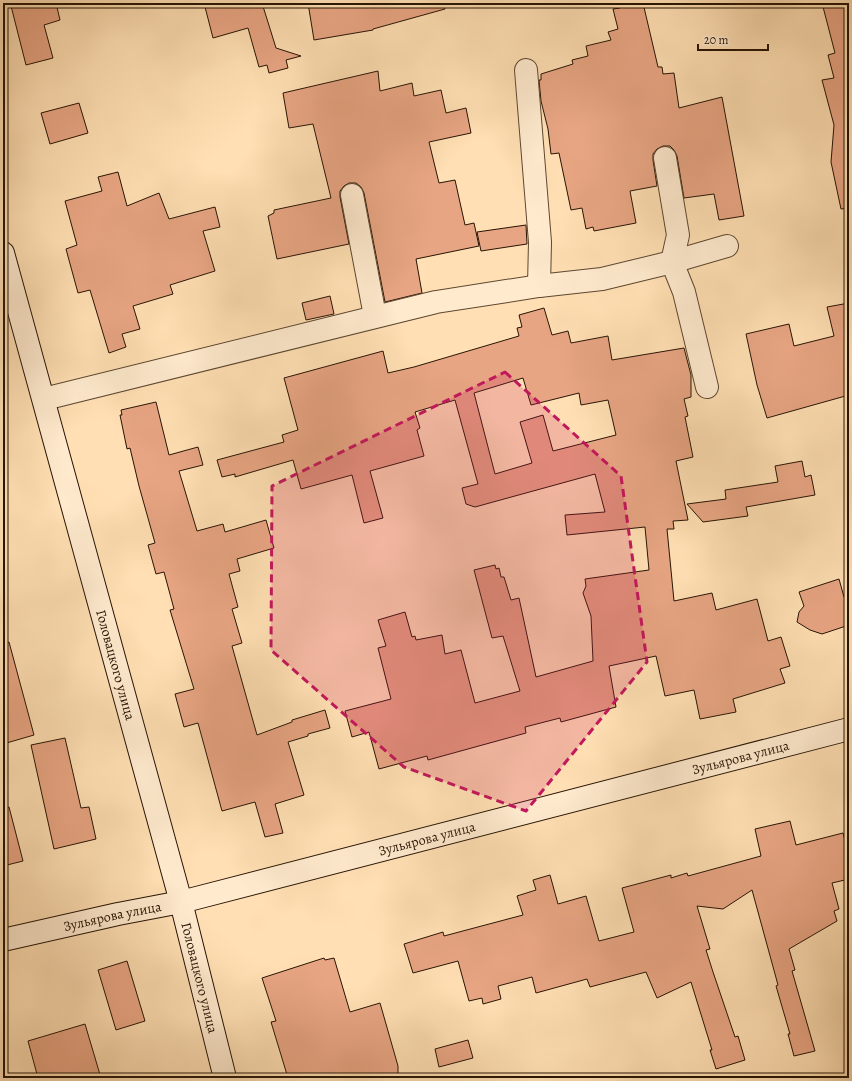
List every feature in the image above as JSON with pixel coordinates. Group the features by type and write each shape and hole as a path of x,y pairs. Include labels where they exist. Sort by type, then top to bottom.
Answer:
{"street":[{"path":"526,70 540,242 539,286"},
{"path":"665,158 678,235 672,262 684,292 707,387"},
{"path":"352,195 375,316"},
{"path":"44,399 436,302 539,286 602,279 672,262 727,246"},
{"name":"Головацкого улица","path":"3,253 181,902 225,1078"},
{"name":"Зульярова улица","path":"3,940 118,914 181,902 849,729"}],"highlighted area":[{"path":"505,372 621,476 647,662 526,811 404,767 271,650 272,486"}],"building":[{"path":"22,3 56,3 60,20 44,25 53,58 26,65 11,6"},
{"path":"204,3 262,3 276,48 301,56 286,60 288,68 269,73 267,65 259,67 248,28 213,38"},
{"path":"308,3 444,3 445,9 373,30 314,40"},
{"path":"619,3 643,3 658,67 662,67 663,74 674,73 679,108 722,97 744,216 719,220 714,194 684,198 677,156 670,146 663,146 657,149 653,154 657,186 630,191 636,223 594,231 593,227 586,229 582,208 571,210 559,153 551,154 548,129 541,101 539,80 541,80 541,74 573,64 572,60 588,56 586,46 611,40 608,32 618,29 613,9 620,8"},
{"path":"822,3 849,3 849,208 841,209 831,162 834,125 822,80 834,78 828,55 835,53"},
{"path":"378,71 380,91 412,83 414,96 441,90 446,113 466,108 471,133 429,142 439,183 455,180 465,225 474,223 479,246 416,259 422,293 385,302 364,193 361,187 356,183 349,183 340,191 349,244 277,259 268,216 274,213 274,210 331,198 313,124 289,128 283,93"},
{"path":"79,103 88,133 50,144 41,113"},
{"path":"118,172 127,206 159,193 169,219 215,207 220,227 203,231 215,271 170,285 173,294 133,306 140,329 122,334 126,347 109,353 90,290 78,293 66,249 77,245 65,201 102,191 98,177"},
{"path":"526,225 527,244 481,251 477,232"},
{"path":"330,296 334,314 306,320 302,303"},
{"path":"849,303 849,395 767,418 757,385 746,334 789,324 794,346 834,336 827,307"},
{"path":"544,308 552,335 568,331 571,343 608,336 612,360 684,348 691,375 691,397 684,399 688,416 685,417 693,457 676,461 688,520 673,521 674,529 667,529 674,601 712,593 716,610 757,599 768,641 781,637 790,666 780,669 785,683 733,699 736,712 700,719 694,690 665,696 656,656 609,666 616,707 561,722 560,718 525,727 526,733 428,760 427,756 379,769 369,732 352,737 345,711 391,699 378,648 386,646 378,620 405,612 412,637 415,636 416,640 442,635 445,654 461,650 475,703 520,691 503,636 492,638 474,570 495,565 496,569 499,568 501,577 504,577 511,600 519,598 536,677 593,661 591,616 583,593 586,586 585,579 649,570 645,527 567,535 565,515 605,512 595,474 475,507 466,504 462,488 478,484 455,400 415,412 420,428 417,430 424,456 370,471 383,518 364,523 352,475 301,489 293,460 235,477 235,474 222,477 217,460 284,442 282,435 298,430 284,378 383,351 388,373 414,367 519,336 517,328 522,327 519,315","holes":["523,378 531,405 579,393 581,405 608,400 616,435 553,451 543,415 520,422 532,463 495,474 474,393"]},
{"path":"156,402 169,455 198,447 203,465 179,471 197,531 223,524 225,532 266,520 274,548 237,559 240,571 229,574 238,607 232,609 242,643 232,646 257,735 292,722 292,720 325,710 330,728 308,734 308,736 288,742 304,795 275,804 283,833 265,837 255,802 222,811 198,723 184,727 175,694 194,689 170,610 174,609 164,572 156,574 148,545 155,543 130,448 127,449 120,415 122,415 121,410"},
{"path":"802,461 805,477 811,475 815,495 746,507 748,516 703,522 687,504 726,499 725,490 778,482 775,466"},
{"path":"839,579 844,597 849,595 849,625 822,634 810,630 797,622 799,612 804,606 799,592"},
{"path":"9,642 34,735 3,744 3,643"},
{"path":"65,738 81,808 89,807 96,839 54,849 31,745"},
{"path":"9,807 23,861 3,866 3,808"},
{"path":"790,821 796,845 843,833 849,856 849,879 832,883 839,909 834,911 837,921 789,949 795,970 792,971 815,1051 794,1056 788,1034 790,1034 776,986 778,985 752,890 723,909 697,906 710,949 706,950 735,1037 738,1036 745,1060 716,1069 710,1050 712,1050 691,982 657,998 646,972 590,987 587,979 536,993 532,977 498,986 501,999 483,1004 482,998 469,1001 458,961 413,973 404,944 443,932 444,936 523,915 517,896 536,890 533,880 550,875 558,904 586,896 599,941 634,932 622,888 671,875 671,878 687,873 688,876 761,856 755,829"},
{"path":"324,958 325,960 334,958 350,1012 380,1003 398,1066 398,1074 383,1078 288,1078 271,1022 276,1021 262,978"},
{"path":"127,961 145,1021 116,1030 98,970"},
{"path":"85,1024 101,1078 38,1078 28,1041"},
{"path":"468,1040 473,1058 439,1067 435,1049"}]}
